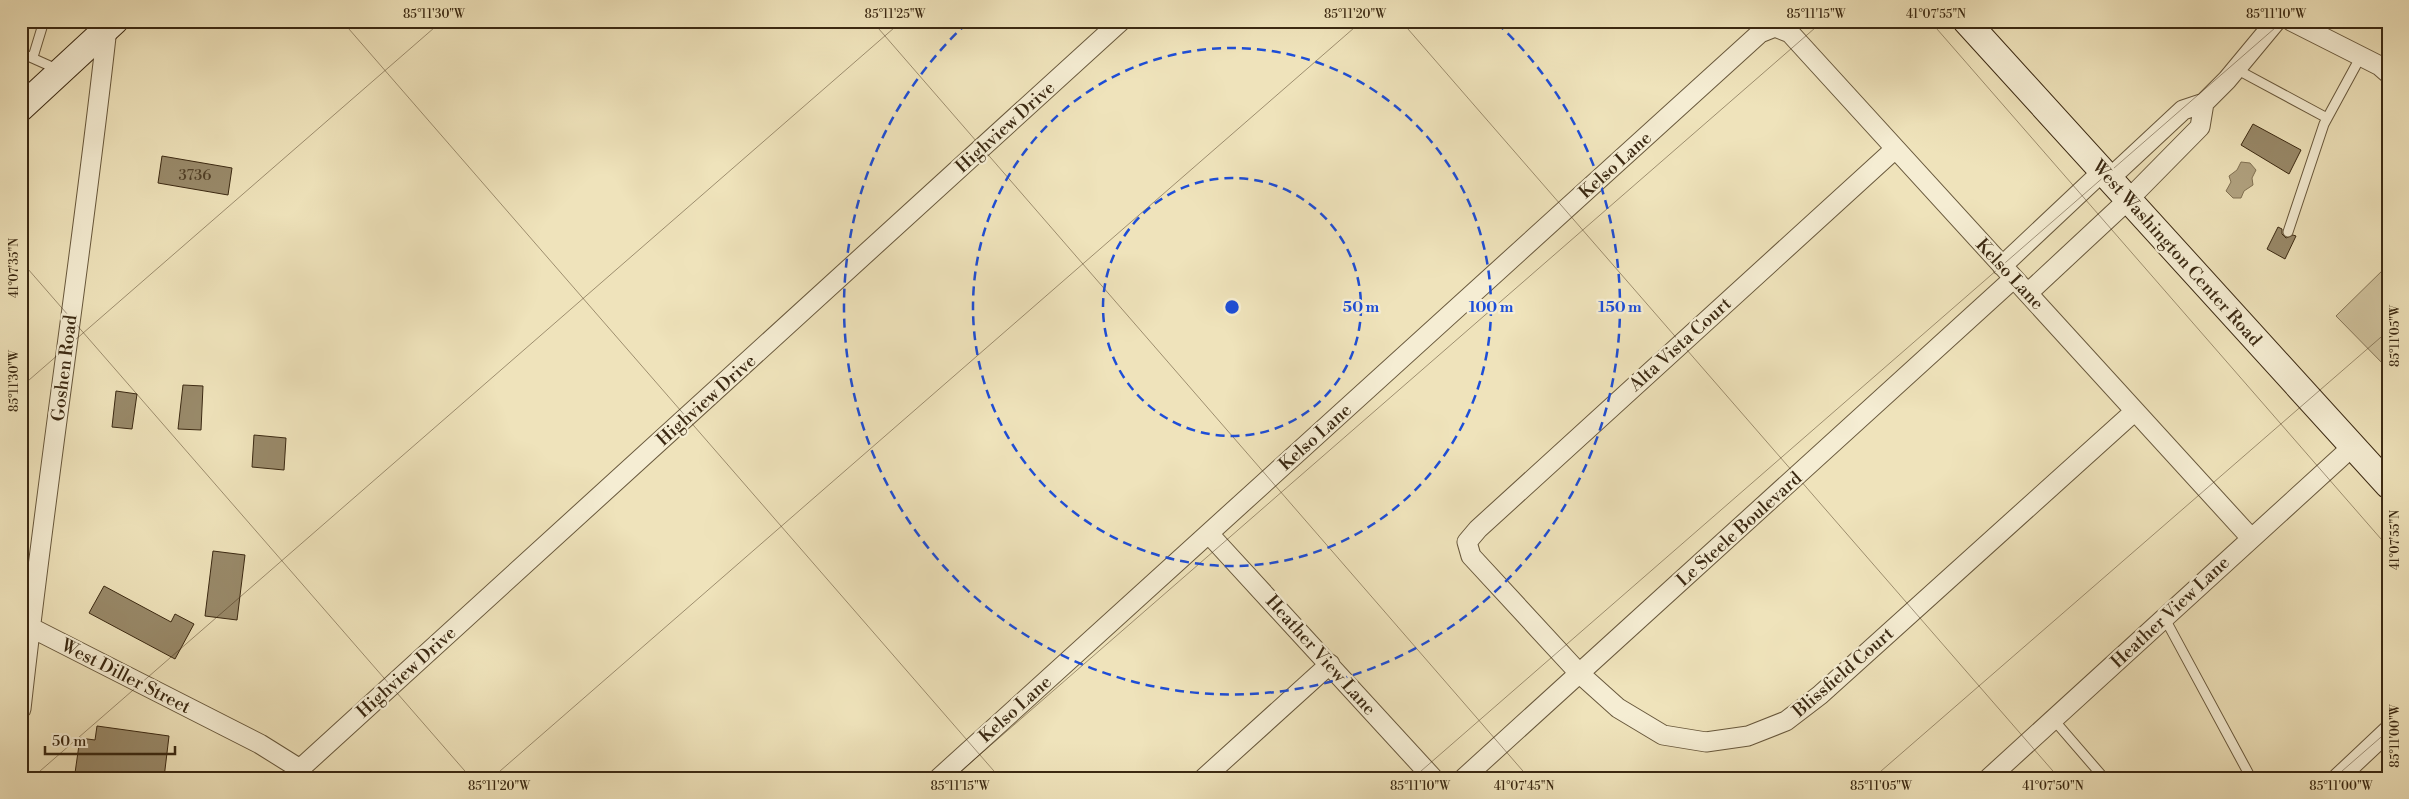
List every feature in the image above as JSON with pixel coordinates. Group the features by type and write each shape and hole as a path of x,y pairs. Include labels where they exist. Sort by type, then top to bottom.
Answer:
{"main road":[{"name":"West Washington Center Road","path":"1966,21 2129,199 2145,220 2388,484"},
{"path":"21,108 111,25"}],"street":[{"name":"Highview Drive","path":"295,773 1121,21"},
{"path":"2028,293 2129,199 2200,127 2204,103 2236,69 2276,21"},
{"path":"2291,21 2380,66 2388,73"},
{"name":"Goshen Road","path":"21,709 30,627 111,25"},
{"name":"Kelso Lane","path":"939,778 1760,33 1775,27 1790,33 2250,538"},
{"name":"Le Steele Boulevard","path":"1464,778 1580,673 2008,273 2107,175 2183,110 2204,103"},
{"name":"Alta Vista Court","path":"1467,542 1478,529 1895,149"},
{"name":"Blissfield Court","path":"1467,542 1470,556 1580,673 1618,708 1662,735 1706,742 1748,736 1786,721 1820,695 2134,411"},
{"name":"Heather View Lane","path":"1989,778 2352,447"},
{"name":"Heather View Lane","path":"1209,534 1433,778"},
{"name":"West Diller Street","path":"30,627 260,744 295,773"},
{"path":"1204,778 1330,664"},
{"path":"2338,778 2388,731"}],"lane":[{"path":"33,57 44,21"},
{"path":"21,53 61,71"},
{"path":"2288,232 2327,118 2360,56"},
{"path":"2236,69 2327,118"},
{"path":"2164,617 2251,778"},
{"path":"2053,719 2104,778"},
{"path":"21,766 26,778"}],"shaded area":[{"path":"2241,162 2250,163 2256,170 2252,178 2253,185 2244,191 2241,198 2233,198 2226,191 2231,182 2229,176 2237,170"},
{"path":"2388,265 2388,369 2336,316"}],"building":[{"path":"2253,124 2301,150 2289,174 2241,145"},
{"path":"162,156 232,168 228,195 158,183"},
{"path":"2278,227 2282,229 2282,234 2286,238 2293,235 2296,236 2285,259 2267,249"},
{"path":"183,385 203,386 201,430 178,429"},
{"path":"116,391 137,394 132,429 112,427"},
{"path":"254,435 286,438 284,470 252,467"},
{"path":"213,551 245,555 237,620 205,616"},
{"path":"104,586 171,622 175,614 194,624 175,659 89,613"},
{"path":"97,726 169,736 164,778 110,778 75,773 80,738 95,740"}]}
